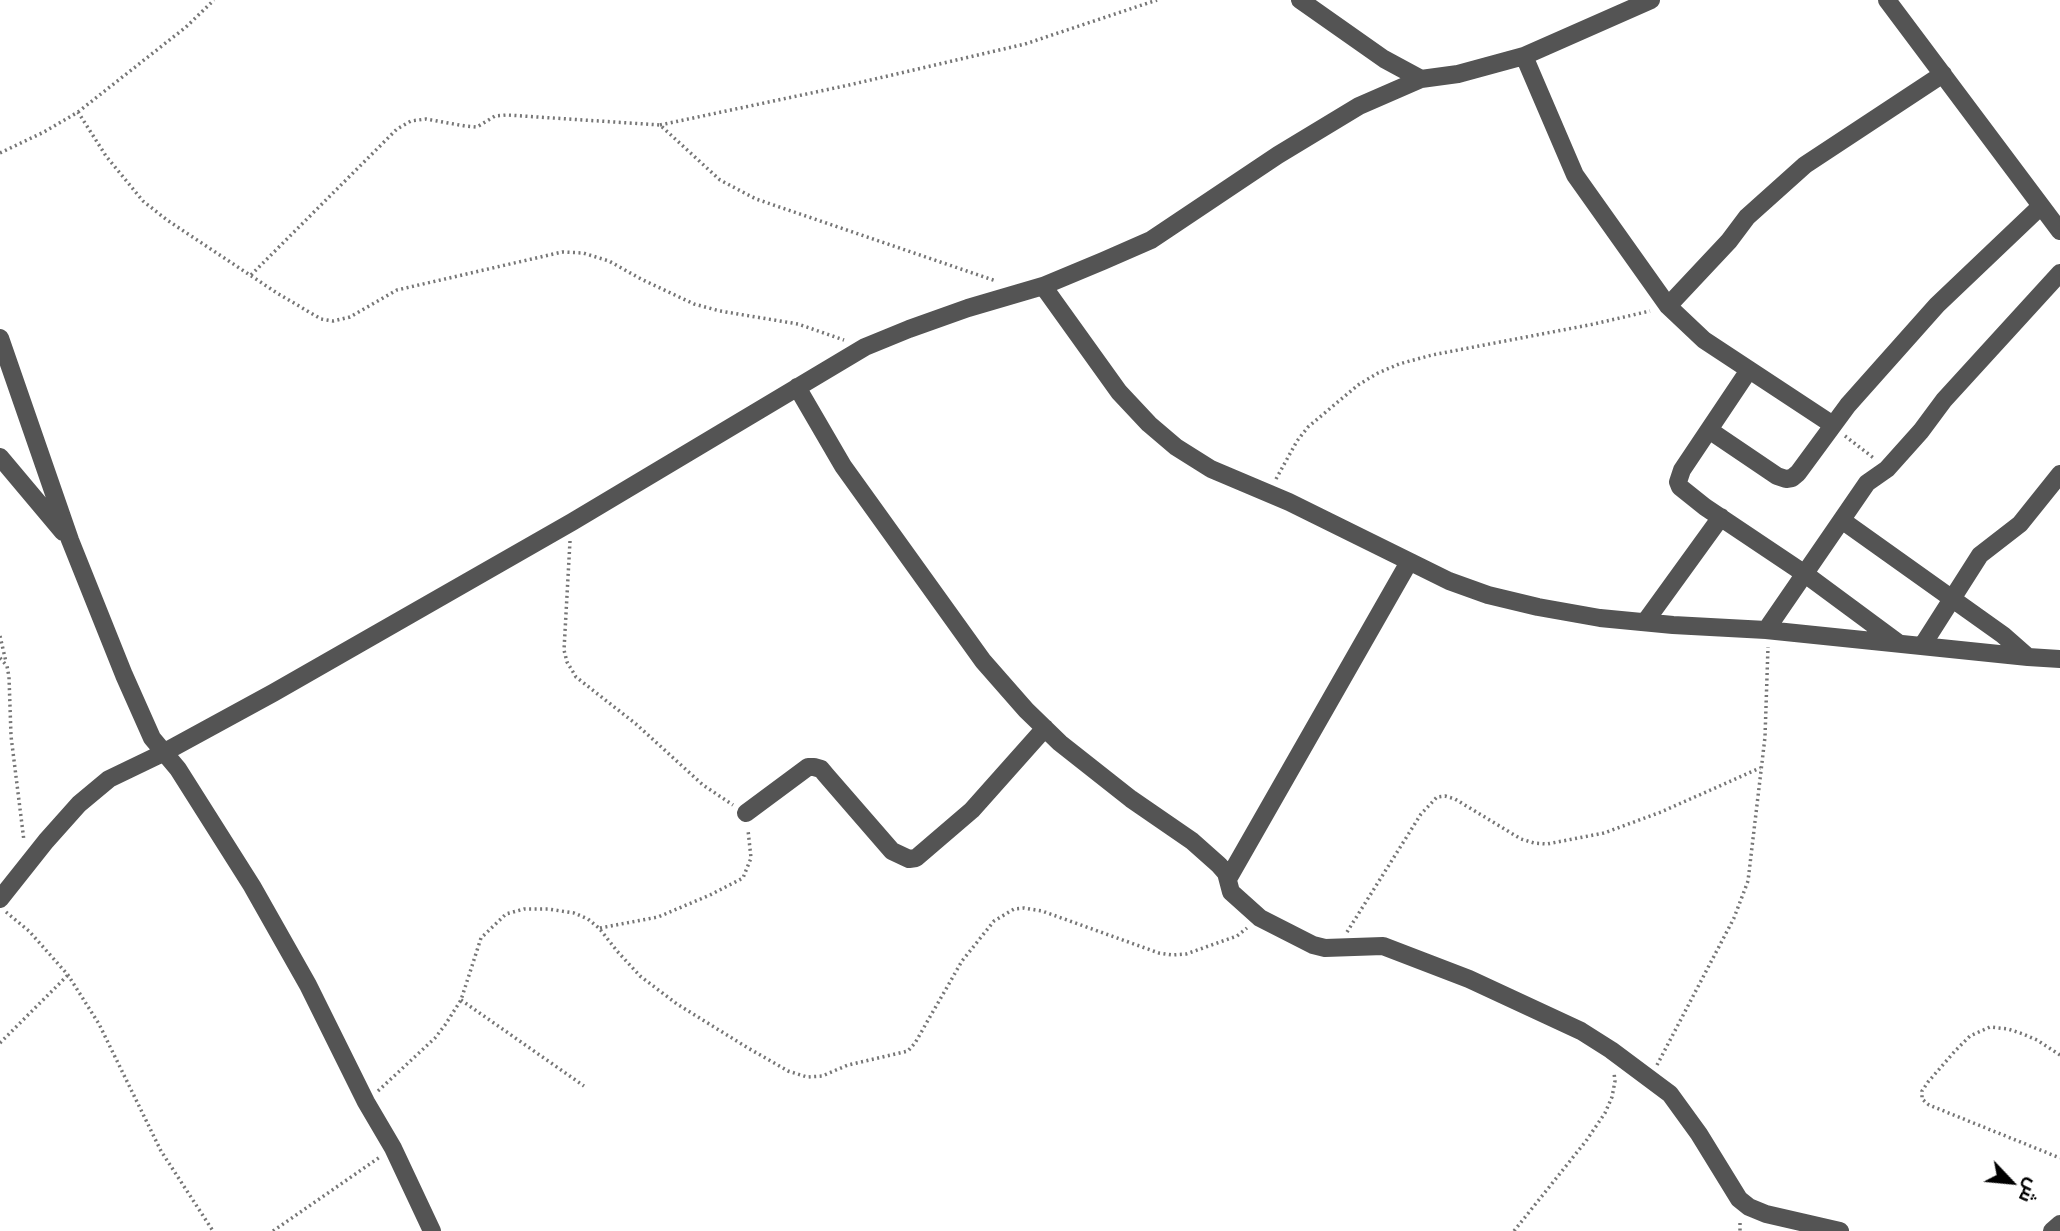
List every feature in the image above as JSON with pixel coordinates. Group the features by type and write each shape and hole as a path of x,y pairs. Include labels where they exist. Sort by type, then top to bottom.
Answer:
{"street":[{"path":"1300,0 1384,59 1421,79"},
{"path":"0,899 79,804 109,779 273,693 572,522 864,347 909,328 1035,288 1150,240 1278,155 1359,106 1421,79 1458,74 1524,56 1651,0"},
{"path":"1887,0 2060,231"},
{"path":"1524,56 1575,175 1668,306 1704,340 1833,425"},
{"path":"1668,306 1730,241 1747,217 1805,165 1943,74"},
{"path":"1709,430 1777,476 1792,478 1848,405 1937,305 2041,206"},
{"path":"1766,630 1867,483 1887,469 1944,400 2060,273"},
{"path":"1035,288 1119,392 1149,424 1176,447 1211,469 1449,581 1488,595 1588,616 1766,630 2060,659"},
{"path":"0,338 70,540 152,738 178,769 252,886 393,1148 432,1231"},
{"path":"1749,370 1682,470 1678,482 1680,487 1900,644"},
{"path":"797,387 843,466 983,661 1026,710 1090,768 1192,841 1219,865 1228,879 1231,892 1259,918 1313,945 1383,946 1469,979 1581,1031 1670,1094 1699,1134 1739,1199 1749,1207 1766,1214 1840,1231"},
{"path":"0,457 70,540"},
{"path":"1922,646 1980,555 2020,524 2060,474"},
{"path":"1645,622 1721,517"},
{"path":"1843,521 2003,635 2028,657"},
{"path":"1228,879 1409,562"},
{"path":"746,813 808,767 814,767 821,769 892,851 909,859 916,858 972,810 1045,728"},
{"path":"2052,1231 2060,1224"}],"path":[{"path":"0,153 78,112 186,27 214,0"},
{"path":"251,275 397,129 411,121 426,119 477,127 495,116 507,115 660,125 1025,44 1157,0"},
{"path":"78,112 106,156 143,201 167,220 321,319 333,321 349,317 397,290 562,252 583,253 609,261 694,304 798,324 864,347"},
{"path":"660,125 720,180 756,199 1035,288"},
{"path":"1269,494 1297,441 1308,427 1358,385 1378,373 1432,355 1594,324 1668,306"},
{"path":"1833,425 1887,469"},
{"path":"572,522 564,650 567,662 576,677 636,724 703,785 746,813 751,858 743,878 710,895 658,917 599,928"},
{"path":"1649,1079 1734,918 1748,881 1765,737 1768,669 1766,630"},
{"path":"0,636 9,677 10,736 27,865"},
{"path":"0,658 7,666"},
{"path":"1337,947 1421,814 1437,797 1455,799 1521,839 1547,844 1604,833 1661,812 1760,768"},
{"path":"0,907 29,931 68,975 99,1024 161,1151 213,1231"},
{"path":"366,1102 435,1038 461,1000 481,938 506,914 524,909 574,913 588,919 640,976 677,1004 788,1071 807,1077 822,1076 848,1065 908,1051 962,961 994,921 1014,909 1042,911 1159,953 1172,955 1186,954 1237,936 1259,918"},
{"path":"0,1044 68,975"},
{"path":"461,1000 584,1086"},
{"path":"2060,1055 2037,1040 2008,1028 1990,1027 1970,1036 1955,1051 1928,1082 1922,1099 1929,1105 2060,1158"},
{"path":"1514,1231 1586,1141 1605,1112 1615,1081 1611,1050"},
{"path":"273,1231 393,1148"}]}
